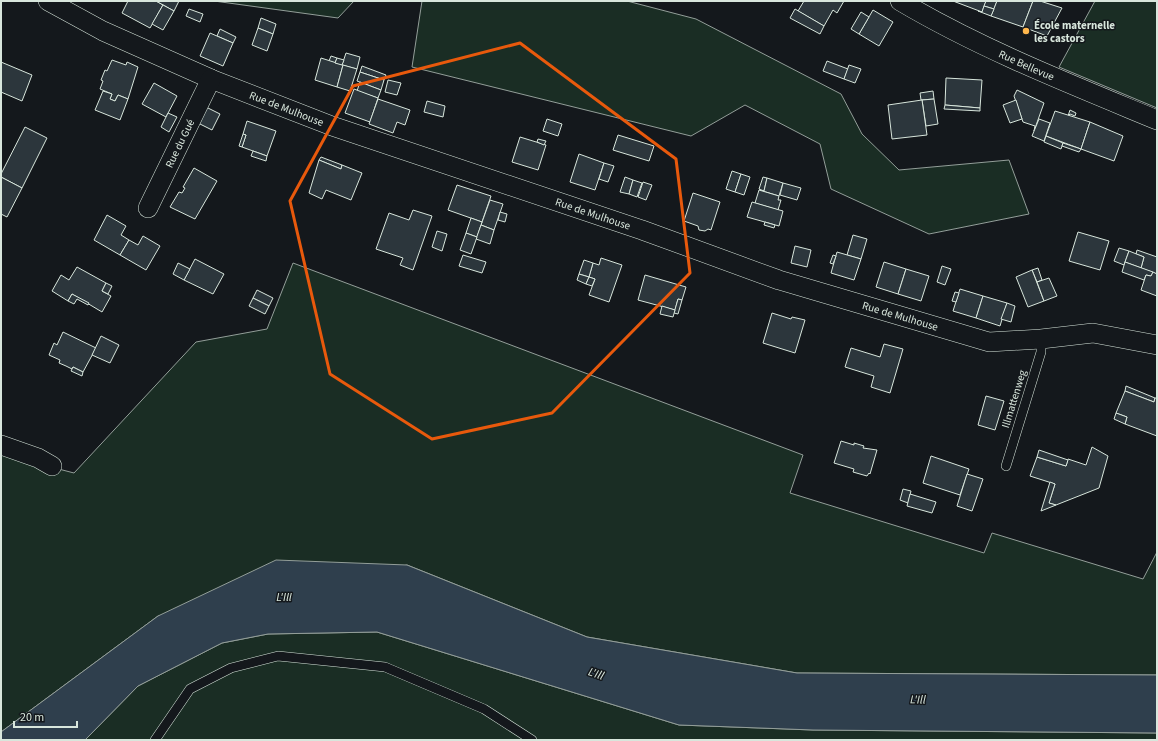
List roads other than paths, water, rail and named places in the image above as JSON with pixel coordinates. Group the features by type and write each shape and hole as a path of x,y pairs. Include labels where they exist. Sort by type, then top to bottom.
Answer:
{"street":[{"name":"Rue de Mulhouse","path":"48,1 103,31 211,79 332,126 642,230 779,280 989,342 1093,334 1157,345"},
{"name":"Rue Bellevue","path":"900,1 929,18 1045,74 1157,120"},
{"name":"Rue du Gué","path":"148,208 211,79"},
{"path":"1,445 38,458 52,466"}],"lane":[{"name":"Illmattenweg","path":"1006,466 1041,352 1041,339"},
{"path":"154,740 190,689 231,668 278,656 385,667 484,709 532,740"}],"water":[{"name":"L'Ill","path":"276,560 407,565 587,637 797,673 1157,675 1157,733 813,730 679,725 377,632 268,634 222,643 138,686 85,740 1,740 1,732 158,616"}],"place":[{"name":"École maternelle les castors","path":"1026,31"}]}
